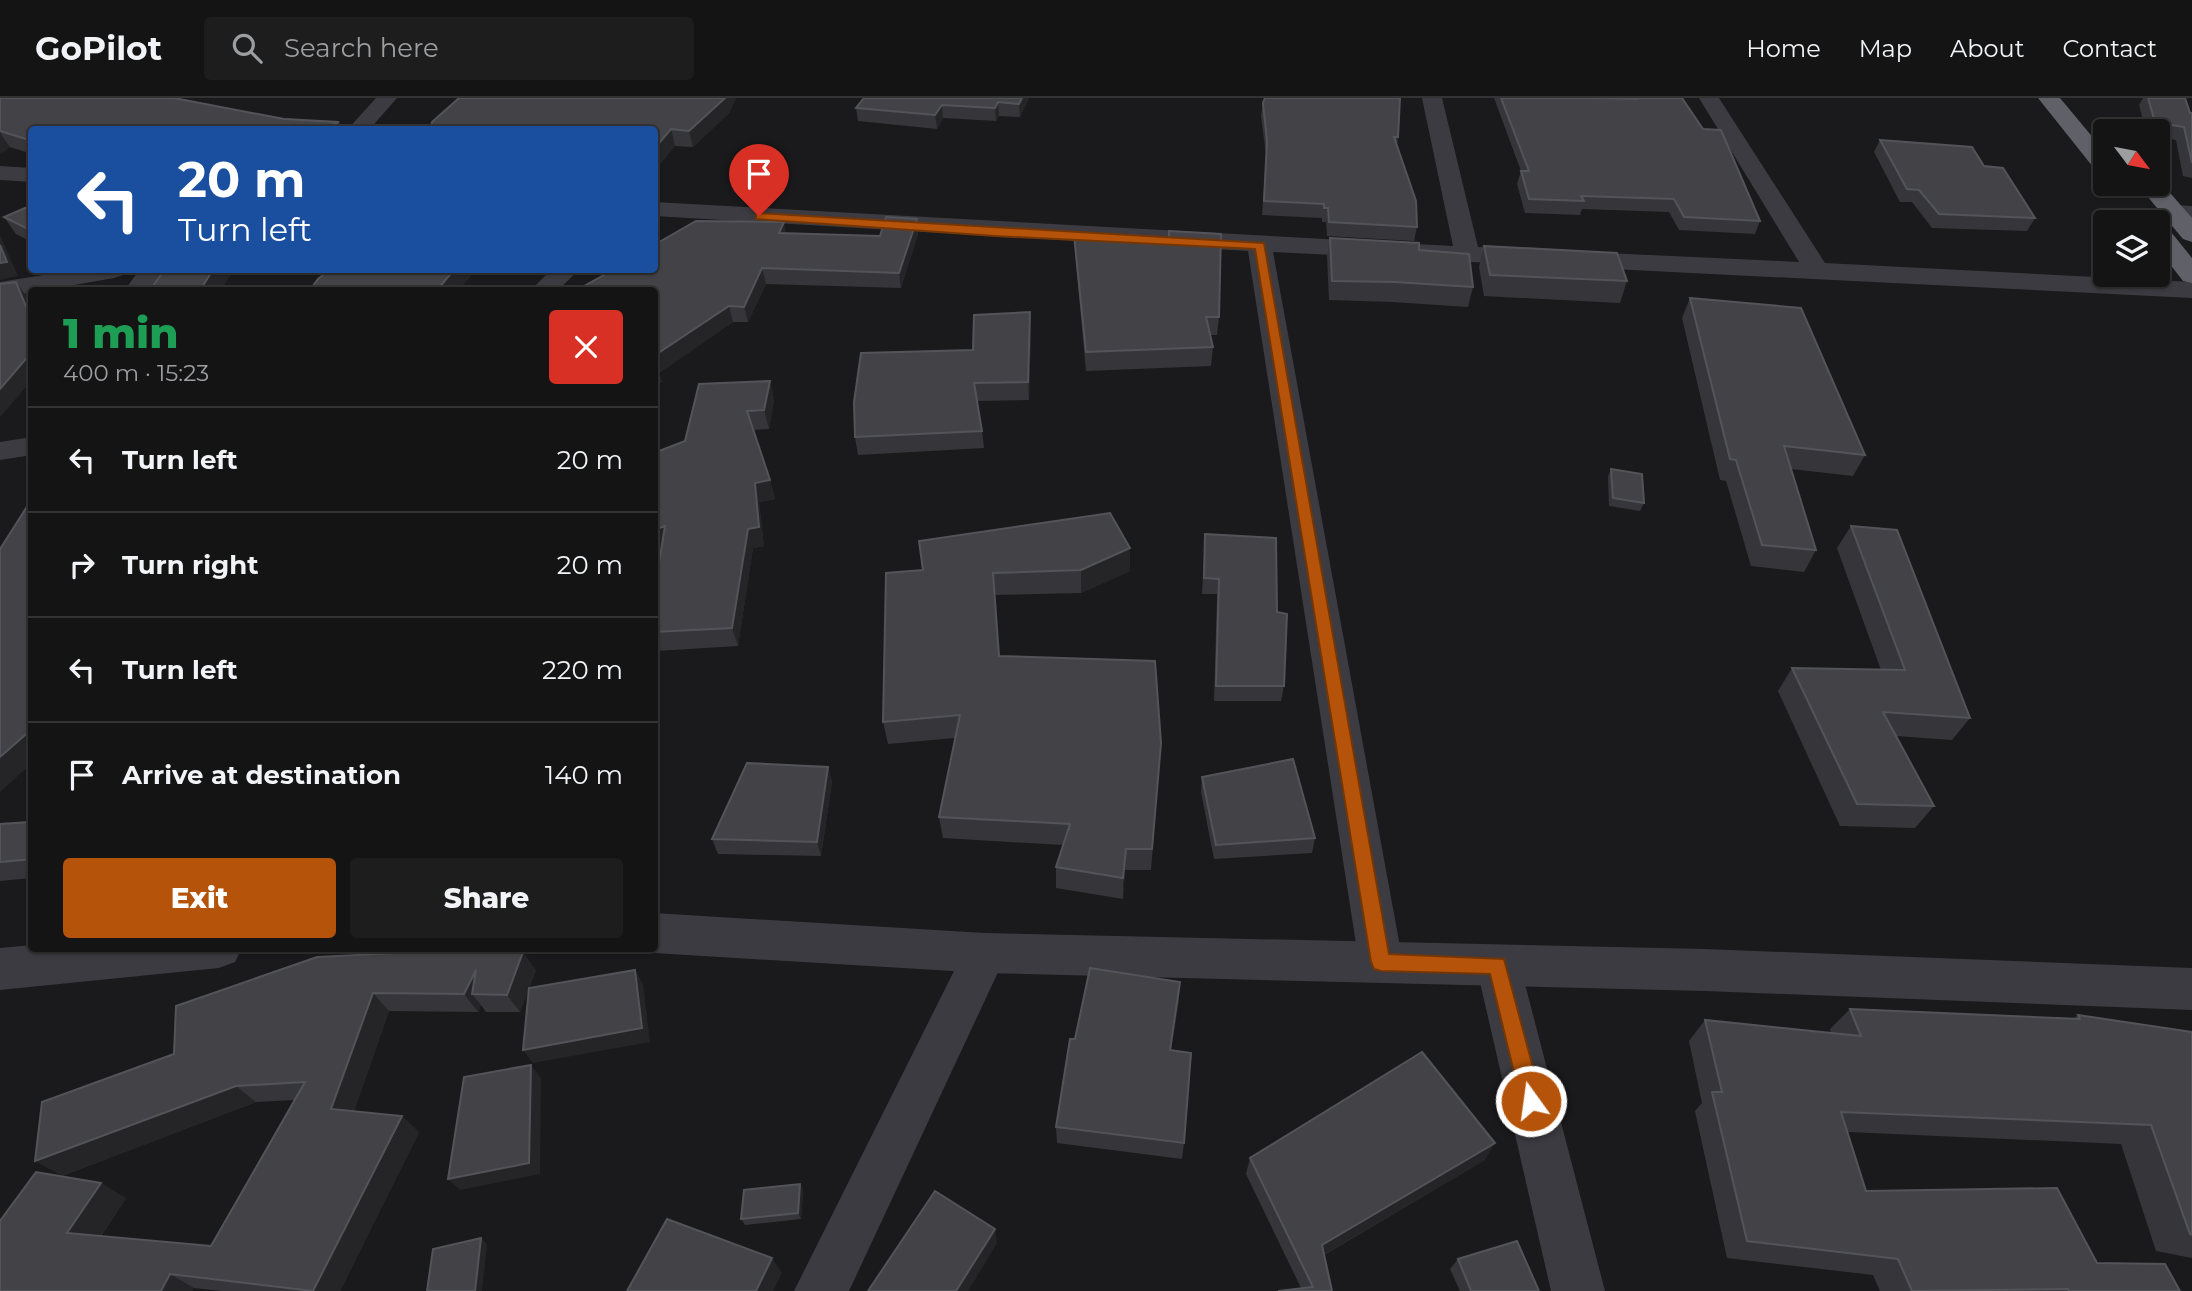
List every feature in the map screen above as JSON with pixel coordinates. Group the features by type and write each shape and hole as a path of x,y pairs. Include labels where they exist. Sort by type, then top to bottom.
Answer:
{"highway":[{"path":"2049,98 2093,152"},
{"path":"2074,98 2093,120"},
{"path":"2153,209 2192,234"},
{"path":"2153,209 2192,275"}],"street":[{"path":"361,126 387,98"},
{"path":"1432,98 1467,254"},
{"path":"1709,98 1816,269"},
{"path":"0,173 28,175"},
{"path":"658,209 995,233 1816,269 2192,290"},
{"path":"1260,246 1381,962"},
{"path":"0,290 97,273"},
{"path":"546,287 563,273"},
{"path":"0,451 28,447"},
{"path":"658,933 985,953 1498,965 2192,989"},
{"path":"0,969 177,952"},
{"path":"821,1291 985,953"},
{"path":"1498,965 1578,1291"}],"building":[{"path":"0,98 174,98 284,119 339,122 329,126 28,126 28,140 0,131"},
{"path":"459,98 725,98 689,131 671,129 658,144 658,126 431,126 432,122"},
{"path":"864,98 1022,98 1019,104 998,102 995,108 942,105 935,115 856,108"},
{"path":"1265,98 1400,98 1398,137 1394,137 1416,201 1417,227 1329,222 1328,208 1324,208 1324,204 1264,201 1267,141 1263,103"},
{"path":"1501,98 1682,98 1703,129 1721,130 1760,221 1684,217 1674,199 1581,196 1584,201 1529,199 1521,171 1529,171"},
{"path":"2148,98 2185,98 2192,113 2192,163 2184,127 2170,125 2170,119 2154,119"},
{"path":"1880,140 1972,147 1984,166 2003,168 2035,218 1939,214 1919,190 1907,189"},
{"path":"28,207 28,229 4,217"},
{"path":"886,217 917,219 899,273 762,268 744,307 729,306 658,353 658,287 582,287 608,273 658,273 658,243 696,221 784,222 779,233 880,236"},
{"path":"1169,231 1221,234 1219,317 1206,317 1213,347 1086,352 1074,235 1169,240"},
{"path":"1330,238 1419,243 1419,250 1469,254 1473,287 1332,281"},
{"path":"0,245 7,262 0,263"},
{"path":"1484,246 1617,253 1627,281 1490,275"},
{"path":"162,273 211,273 202,287 152,287"},
{"path":"325,273 451,273 440,287 312,287"},
{"path":"16,282 28,309 28,357 0,389 0,284"},
{"path":"1690,298 1801,308 1865,455 1784,446 1816,550 1762,545 1736,460 1730,459"},
{"path":"1030,312 1028,382 974,383 982,431 855,437 854,402 861,353 973,350 974,315"},
{"path":"770,381 764,410 747,411 770,480 755,483 759,527 748,529 732,628 658,632 658,569 665,526 658,529 658,451 685,441 699,384"},
{"path":"1611,469 1642,474 1644,503 1613,498"},
{"path":"28,505 28,732 0,757 0,549"},
{"path":"1110,513 1130,548 1081,570 993,573 999,656 1155,661 1161,743 1152,849 1126,849 1123,878 1056,867 1070,824 939,817 960,715 883,722 886,573 923,570 919,541"},
{"path":"1851,526 1897,530 1970,718 1883,712 1934,806 1857,804 1792,668 1905,670"},
{"path":"1205,534 1276,538 1277,612 1287,614 1284,686 1216,686 1219,579 1204,578"},
{"path":"1293,759 1315,838 1216,845 1202,777"},
{"path":"747,763 828,767 817,842 712,839"},
{"path":"28,822 28,859 0,862 0,824"},
{"path":"419,952 523,952 507,995 472,994 476,970 464,994 373,993 331,1109 402,1116 313,1291 170,1274 161,1291 0,1291 0,1221 36,1172 101,1183 67,1233 211,1246 305,1082 236,1086 35,1161 42,1102 174,1054 176,1006 317,957"},
{"path":"1090,968 1180,982 1170,1050 1191,1053 1184,1143 1056,1127 1070,1039 1075,1039"},
{"path":"635,970 642,1028 523,1050 529,988"},
{"path":"1850,1009 2080,1019 2078,1015 2192,1032 2192,1235 2151,1125 1841,1112 1866,1191 2057,1188 2097,1263 2165,1264 2180,1291 1912,1291 1898,1259 1747,1241 1712,1092 1722,1092 1705,1020 1861,1036"},
{"path":"1422,1052 1495,1143 1322,1245 1332,1291 1278,1291 1313,1287 1250,1158"},
{"path":"531,1065 529,1163 448,1179 464,1077"},
{"path":"800,1184 798,1213 741,1219 744,1190"},
{"path":"935,1191 995,1229 956,1291 868,1291"},
{"path":"667,1219 772,1258 756,1291 627,1291"},
{"path":"481,1238 475,1291 427,1291 433,1249"},
{"path":"1517,1241 1539,1291 1471,1291 1458,1259"}],"route":[{"path":"759,216 995,233 1260,246 1381,962 1498,965 1531,1101"}]}
